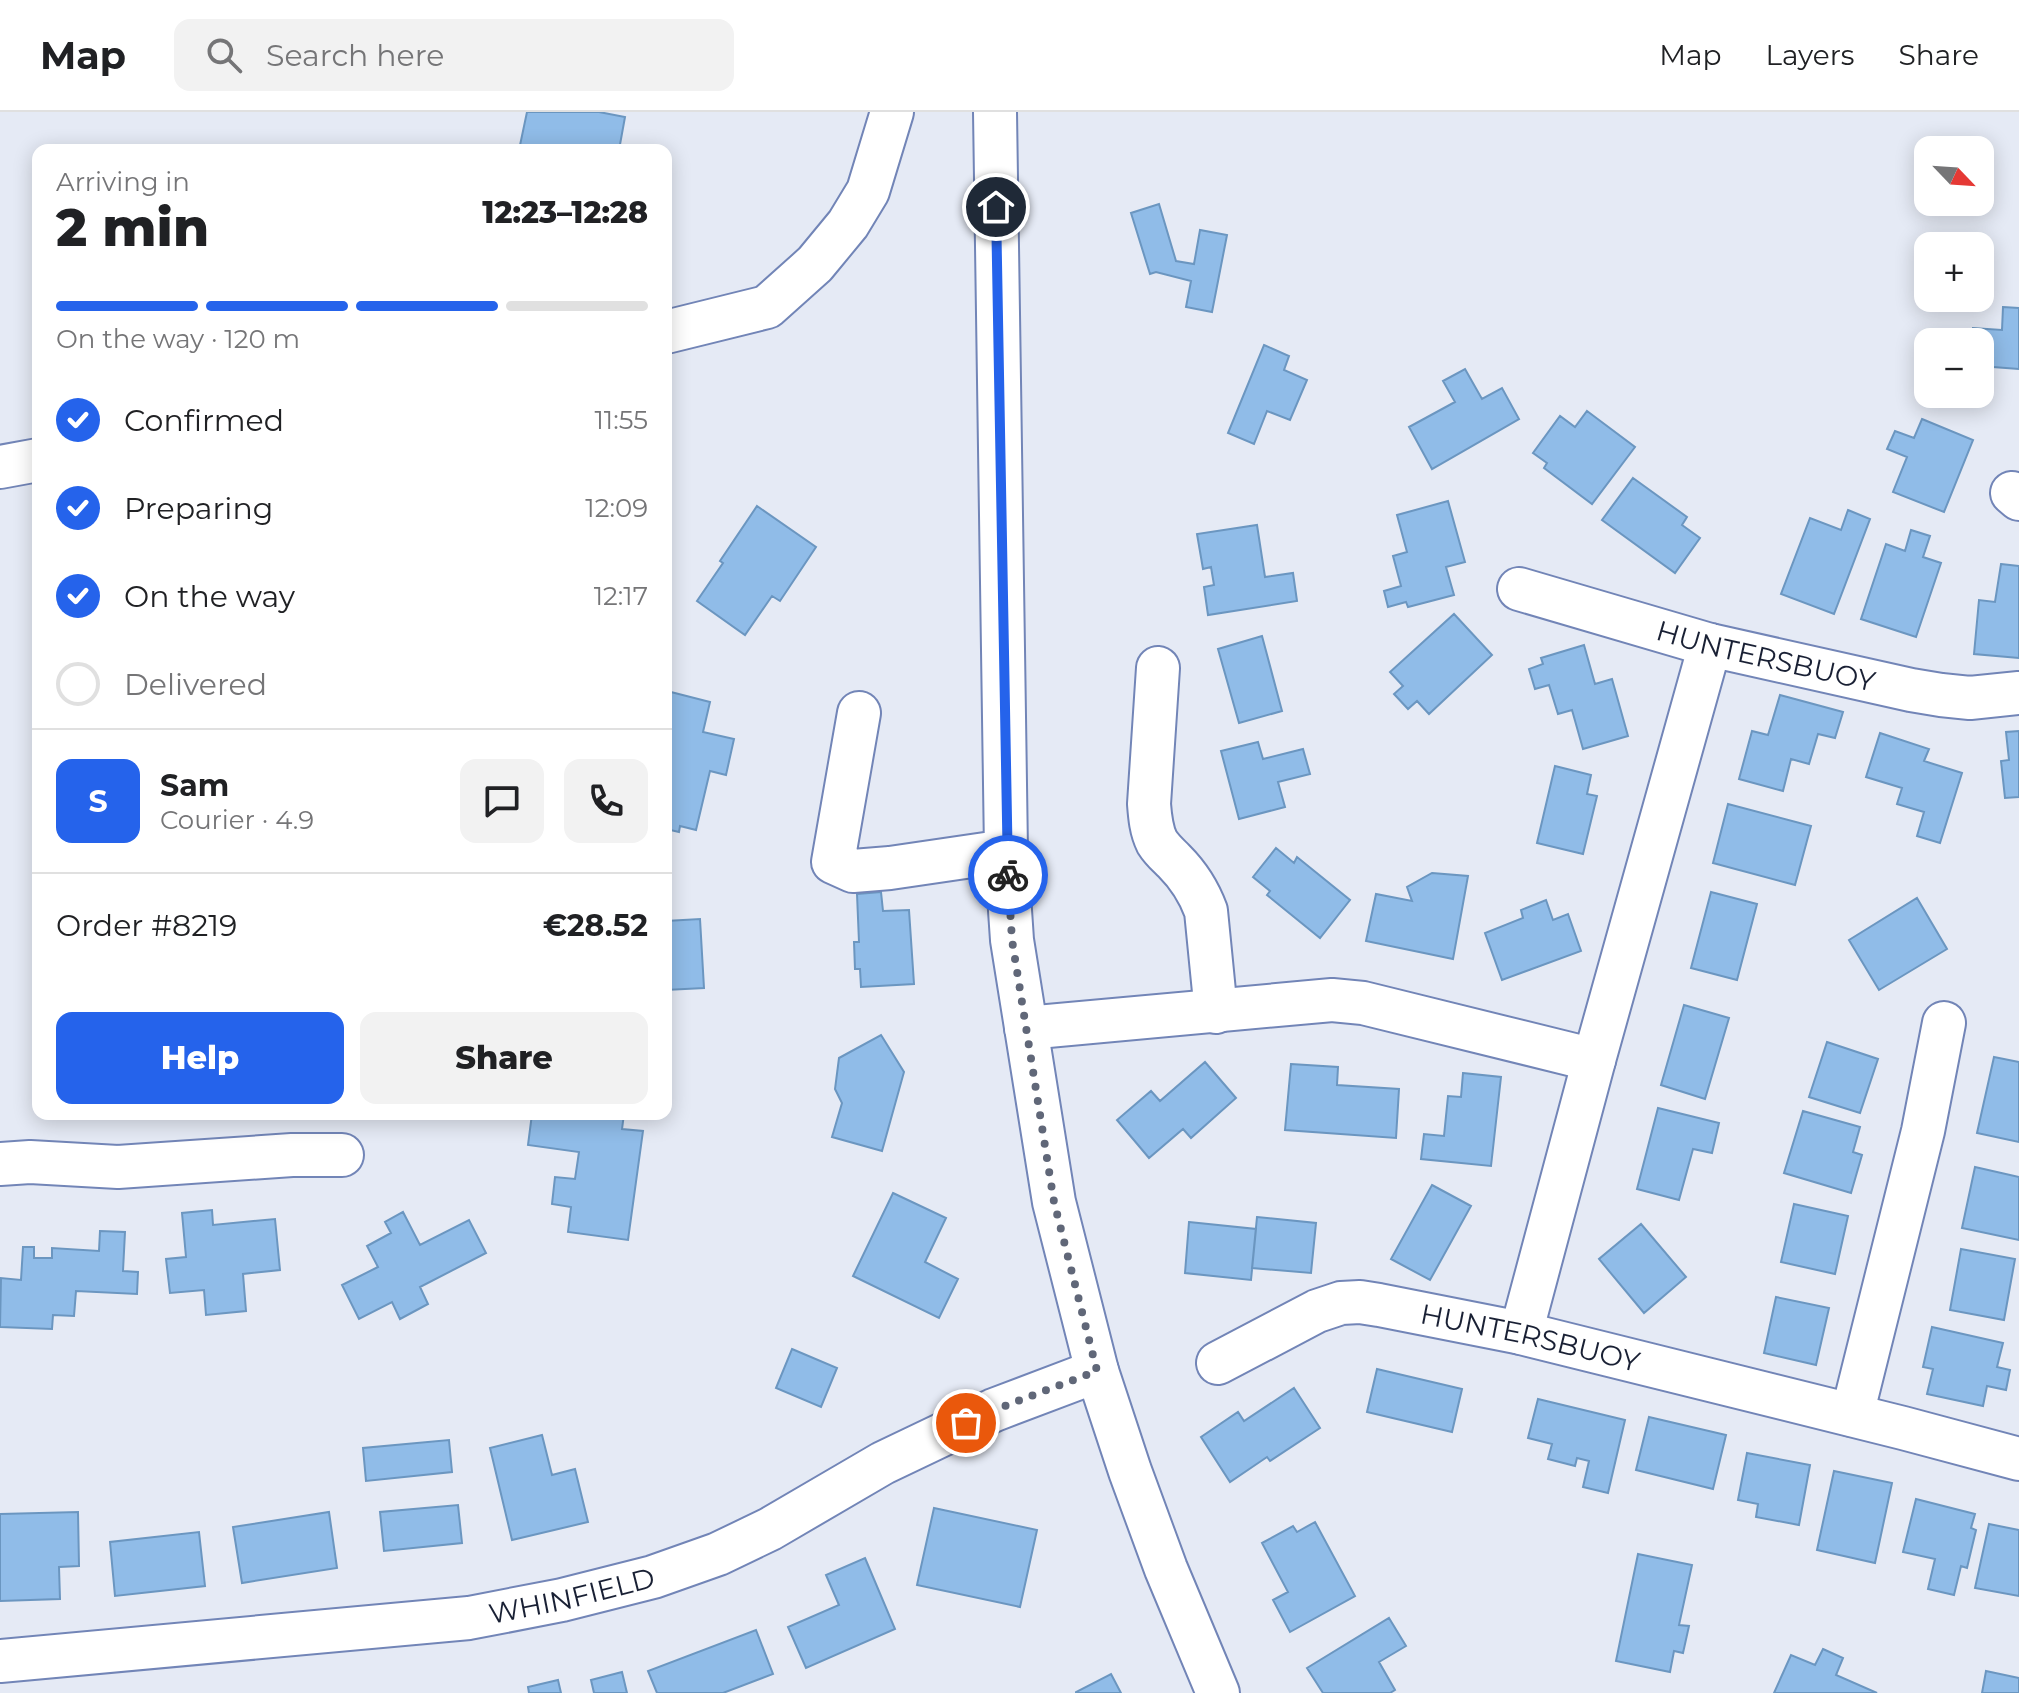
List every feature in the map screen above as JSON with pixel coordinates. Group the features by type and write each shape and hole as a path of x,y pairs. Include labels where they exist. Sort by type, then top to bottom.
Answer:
{"street":[{"path":"672,331 767,307 815,264 848,224 868,191 892,112"},
{"path":"995,112 1006,851 1012,940 1054,1202 1097,1371 1166,1569 1218,1693"},
{"path":"0,467 32,461"},
{"name":"HUNTERSBUOY","path":"1519,589 1710,645 1941,695 1970,698 2019,693"},
{"path":"1521,1333 1710,645"},
{"path":"1158,668 1149,804 1152,831 1159,844 1191,880 1206,911 1216,1012"},
{"path":"859,713 833,862 853,871 1006,851"},
{"path":"1026,1028 1303,1002 1347,1001 1594,1060"},
{"path":"1852,1415 1923,1131 1944,1023"},
{"path":"0,1164 30,1162 118,1167 292,1155 342,1155"},
{"name":"HUNTERSBUOY","path":"1218,1363 1317,1311 1341,1303 1360,1302 1521,1333 2019,1459"},
{"name":"WHINFIELD","path":"0,1661 469,1618 562,1600 653,1577 718,1554 770,1529 883,1463 994,1410 1097,1371"}],"building":[{"path":"527,112 599,112 625,117 620,144 520,144"},
{"path":"1159,204 1176,261 1194,264 1200,230 1227,235 1212,312 1186,307 1191,281 1156,272 1150,274 1131,213"},
{"path":"2003,307 2019,308 2019,369 1994,367 1994,329 2002,330"},
{"path":"1264,345 1289,356 1284,370 1307,380 1290,420 1267,411 1254,444 1228,433"},
{"path":"1465,369 1482,399 1502,388 1519,419 1432,469 1409,427 1455,402 1443,381"},
{"path":"1587,411 1635,447 1592,504 1544,468 1547,463 1533,453 1560,416 1575,427"},
{"path":"1922,419 1973,440 1944,512 1893,492 1907,457 1887,449 1895,431 1914,438"},
{"path":"1633,478 1687,517 1682,525 1700,538 1675,573 1602,520"},
{"path":"1448,501 1465,562 1446,567 1454,595 1408,607 1406,602 1388,607 1384,591 1401,586 1393,556 1407,552 1397,515"},
{"path":"757,506 816,547 780,601 772,596 745,635 697,601"},
{"path":"1848,510 1870,519 1834,614 1781,594 1810,518 1841,530"},
{"path":"1257,525 1265,577 1293,573 1297,601 1208,615 1204,587 1214,585 1211,567 1203,569 1197,534"},
{"path":"1911,530 1930,536 1923,557 1941,563 1916,637 1861,619 1886,544 1905,551"},
{"path":"2001,564 2019,566 2019,658 1974,654 1979,600 1995,602"},
{"path":"1454,614 1492,655 1429,714 1417,701 1408,709 1394,694 1403,686 1390,672"},
{"path":"1262,636 1282,711 1239,723 1218,649"},
{"path":"1584,645 1595,684 1612,679 1628,736 1583,749 1572,710 1558,714 1549,685 1535,689 1529,669 1543,664 1541,658"},
{"path":"672,692 710,702 703,732 734,739 726,775 710,771 696,830 680,826 679,832 672,830"},
{"path":"1780,695 1843,712 1835,738 1818,734 1809,764 1791,759 1783,791 1739,779 1752,731 1768,735"},
{"path":"2019,731 2019,797 2005,798 2001,761 2009,760 2006,732"},
{"path":"1880,733 1929,749 1924,761 1962,773 1940,843 1917,836 1924,812 1897,804 1902,788 1866,777"},
{"path":"1258,742 1263,759 1303,749 1310,774 1278,782 1285,807 1239,819 1221,751"},
{"path":"1555,766 1591,775 1587,794 1597,796 1583,854 1537,843"},
{"path":"1728,804 1811,826 1795,885 1713,863"},
{"path":"1276,848 1294,863 1297,857 1350,900 1320,938 1267,895 1270,891 1253,877"},
{"path":"1432,873 1468,876 1453,959 1366,941 1376,894 1412,901 1407,887"},
{"path":"881,892 883,911 909,910 914,984 861,987 860,969 855,969 854,942 859,942 857,894"},
{"path":"1711,892 1757,904 1737,980 1691,968"},
{"path":"1917,898 1947,949 1879,990 1849,940"},
{"path":"1546,900 1553,920 1568,914 1581,951 1502,980 1485,933 1523,918 1521,910"},
{"path":"700,919 704,988 672,990 672,921"},
{"path":"1684,1005 1729,1018 1705,1099 1661,1085"},
{"path":"881,1035 904,1072 882,1151 832,1137 842,1103 835,1089 839,1058"},
{"path":"1827,1042 1878,1059 1860,1113 1809,1097"},
{"path":"1994,1057 2019,1062 2019,1142 1977,1133"},
{"path":"1205,1062 1236,1098 1191,1138 1183,1129 1149,1158 1117,1120 1151,1091 1160,1101"},
{"path":"1291,1064 1338,1067 1337,1085 1399,1089 1396,1138 1285,1130"},
{"path":"1463,1073 1501,1077 1491,1166 1421,1159 1424,1134 1444,1136 1448,1096 1461,1097"},
{"path":"1658,1108 1719,1123 1712,1153 1693,1149 1679,1200 1637,1189"},
{"path":"1803,1111 1860,1127 1853,1152 1862,1155 1851,1193 1784,1173"},
{"path":"531,1120 623,1120 622,1129 643,1131 628,1240 568,1232 571,1207 552,1204 555,1177 575,1179 579,1152 528,1145"},
{"path":"1975,1167 2019,1177 2019,1240 1962,1228"},
{"path":"1432,1185 1471,1206 1430,1280 1391,1259"},
{"path":"893,1193 946,1218 925,1262 958,1279 939,1318 853,1276"},
{"path":"1794,1204 1848,1216 1835,1274 1781,1262"},
{"path":"212,1210 213,1225 275,1219 280,1270 243,1274 246,1311 206,1315 204,1290 170,1293 166,1259 186,1257 182,1213"},
{"path":"403,1212 420,1245 469,1220 486,1253 420,1287 428,1304 400,1319 392,1302 359,1319 342,1285 378,1267 367,1246 391,1233 385,1222"},
{"path":"1257,1217 1316,1223 1311,1273 1252,1268"},
{"path":"1189,1222 1256,1229 1251,1280 1185,1273"},
{"path":"1641,1224 1686,1277 1644,1313 1599,1259"},
{"path":"100,1231 125,1232 123,1271 138,1272 137,1294 76,1291 74,1316 53,1315 52,1329 0,1327 1,1278 21,1280 23,1247 34,1247 34,1258 52,1258 52,1248 99,1251"},
{"path":"1961,1249 2015,1259 2004,1320 1950,1310"},
{"path":"1776,1297 1829,1308 1816,1365 1764,1353"},
{"path":"1932,1327 2003,1343 1997,1367 2010,1370 2006,1390 1987,1386 1983,1406 1927,1394 1933,1369 1923,1367"},
{"path":"792,1349 837,1368 821,1407 776,1388"},
{"path":"1377,1369 1462,1389 1452,1432 1367,1412"},
{"path":"1294,1388 1320,1428 1270,1461 1267,1457 1230,1482 1201,1437 1238,1412 1244,1421"},
{"path":"1538,1399 1625,1420 1608,1493 1583,1487 1589,1461 1577,1458 1575,1466 1548,1459 1552,1444 1528,1438"},
{"path":"1649,1417 1726,1435 1713,1489 1636,1470"},
{"path":"542,1435 552,1475 575,1469 588,1522 512,1540 490,1448"},
{"path":"449,1440 452,1472 366,1481 363,1448"},
{"path":"1747,1453 1810,1465 1799,1525 1756,1517 1758,1504 1738,1500"},
{"path":"1834,1471 1892,1483 1875,1563 1817,1550"},
{"path":"1916,1499 1975,1514 1971,1528 1976,1530 1967,1568 1961,1566 1954,1595 1928,1589 1935,1559 1903,1552"},
{"path":"458,1505 462,1543 384,1551 380,1512"},
{"path":"934,1508 1037,1530 1020,1607 917,1585"},
{"path":"78,1512 79,1566 59,1567 60,1599 0,1601 0,1514"},
{"path":"329,1512 337,1568 242,1583 233,1527"},
{"path":"1315,1522 1355,1596 1290,1632 1273,1600 1288,1592 1262,1543 1293,1526 1297,1532"},
{"path":"1989,1524 2019,1530 2019,1596 1975,1588"},
{"path":"199,1532 205,1586 115,1596 110,1542"},
{"path":"1638,1554 1692,1565 1679,1625 1689,1626 1683,1653 1674,1651 1670,1672 1616,1661"},
{"path":"865,1558 895,1629 806,1668 788,1627 839,1605 826,1575"},
{"path":"1389,1618 1406,1646 1379,1662 1395,1690 1390,1693 1323,1693 1307,1668"},
{"path":"756,1630 773,1674 723,1693 657,1693 648,1671"},
{"path":"1823,1649 1843,1658 1836,1675 1877,1693 1774,1693 1791,1655 1815,1665"},
{"path":"1986,1671 2019,1678 2019,1693 1982,1693"},
{"path":"622,1672 627,1693 594,1693 591,1680"},
{"path":"1111,1674 1121,1693 1076,1693 1076,1692"},
{"path":"558,1680 561,1693 529,1693 528,1687"}],"way so far":[{"path":"966,1423 1097,1371 1054,1202 1012,940 1008,875"}],"route":[{"path":"996,207 1008,875"}]}
